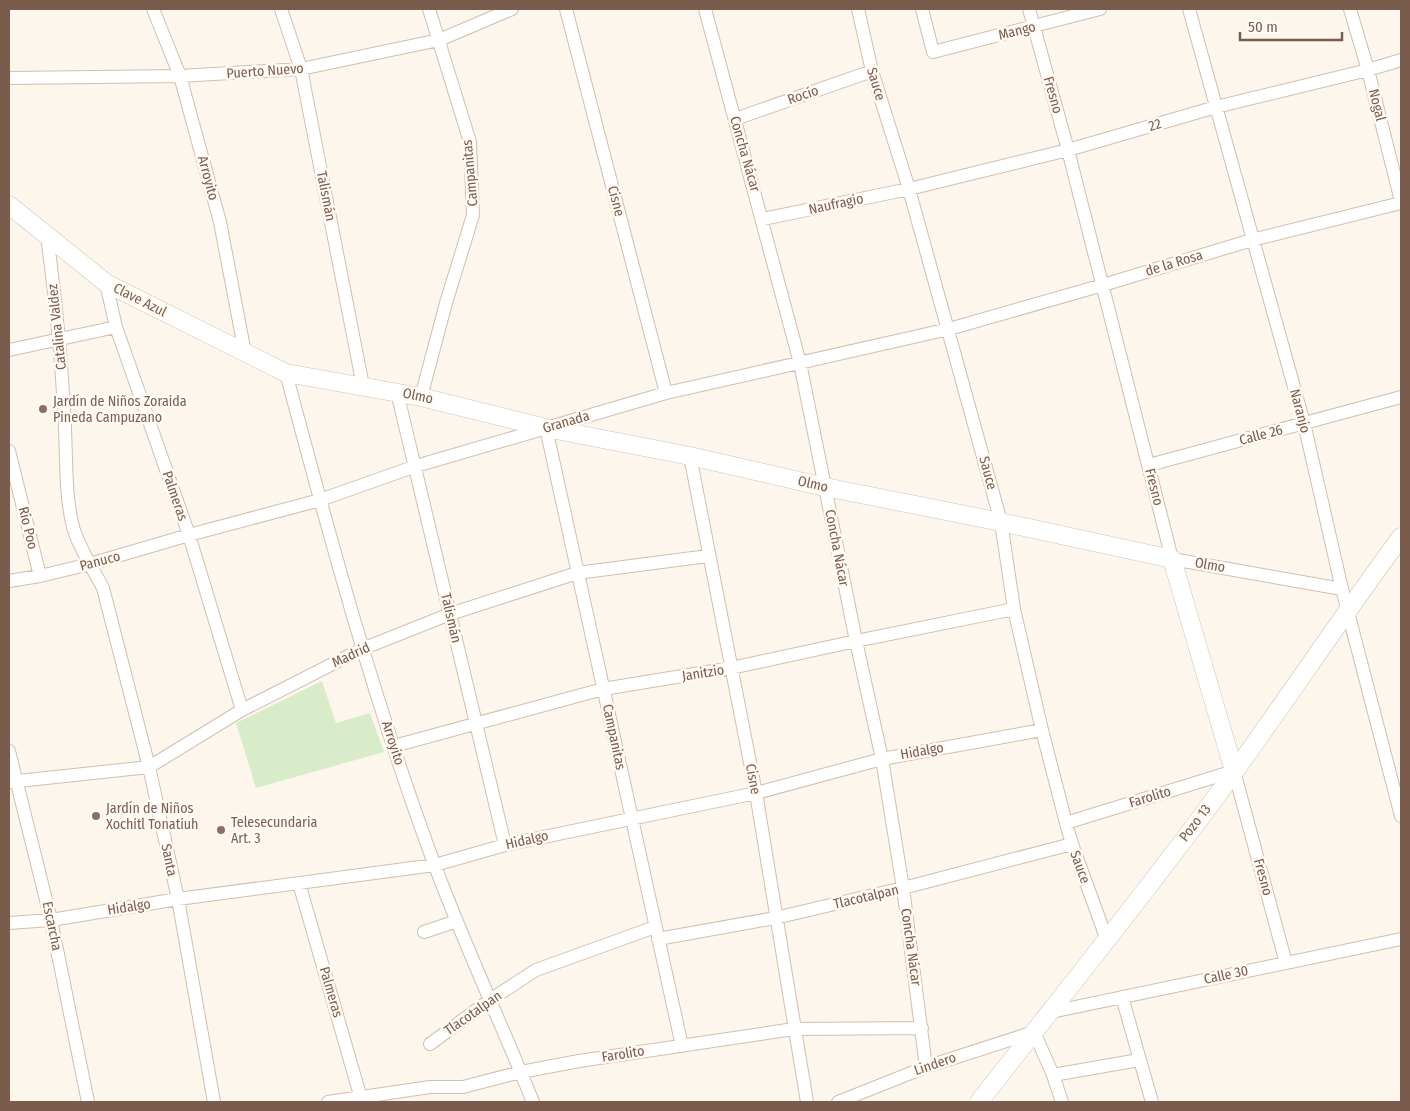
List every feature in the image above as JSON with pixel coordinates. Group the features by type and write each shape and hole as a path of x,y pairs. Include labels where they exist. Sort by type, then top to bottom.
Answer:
{"main road":[{"name":"Clave Azul","path":"9,205 106,283 286,372"},
{"name":"Olmo","path":"286,372 421,396 546,428 690,456 825,487 1172,559"},
{"name":"Pozo 13","path":"979,1102 1107,940 1234,771 1347,610 1401,538"},
{"name":"Fresno","path":"1172,559 1234,771"}],"street":[{"name":"Arroyito","path":"154,9 180,76 220,222 245,353"},
{"name":"Talismán","path":"281,9 301,70 363,386"},
{"name":"Campanitas","path":"421,396 446,302 474,215 470,142 429,9"},
{"name":"Puerto Nuevo","path":"9,78 180,76 301,70 440,40 512,9"},
{"name":"Cisne","path":"566,9 666,394"},
{"name":"Concha Nácar","path":"705,9 763,219 800,363 882,759 903,888 926,1066"},
{"name":"Sauce","path":"858,9 872,71 909,189 1001,522 1014,609 1066,823 1107,940"},
{"name":"Mango","path":"922,9 933,52 1100,9"},
{"name":"Fresno","path":"1029,9 1068,150 1172,559"},
{"name":"Naranjo","path":"1189,9 1304,424 1347,610 1401,816"},
{"name":"Nogal","path":"1350,9 1368,70 1401,202"},
{"name":"22","path":"909,189 1068,150 1216,107 1368,70 1401,60"},
{"name":"Rocío","path":"735,119 872,71"},
{"name":"Naufragio","path":"763,219 909,189"},
{"name":"de la Rosa","path":"949,330 1103,286 1252,240 1401,202"},
{"name":"Catalina Valdez","path":"47,236 60,340 68,498 74,529 90,564"},
{"name":"Palmeras","path":"106,283 116,327 189,535 242,710"},
{"path":"9,350 116,327"},
{"name":"Granada","path":"189,535 320,500 416,466 666,394 949,330"},
{"name":"Arroyito","path":"286,372 362,649 394,746 435,865 533,1102"},
{"name":"Talismán","path":"397,392 505,844"},
{"name":"Calle 26","path":"1149,465 1401,396"},
{"name":"Campanitas","path":"546,428 682,1046"},
{"name":"Río Poo","path":"9,451 40,576"},
{"name":"Cisne","path":"690,456 708,556 756,793 775,918 807,1102"},
{"name":"Panuco","path":"9,580 40,576 90,564 189,535"},
{"name":"Madrid","path":"13,781 149,767 242,710 362,649 450,614 577,573 708,556"},
{"name":"Olmo","path":"1172,559 1342,589"},
{"name":"Santa","path":"90,564 103,588 149,767 178,900 214,1102"},
{"name":"Janitzio","path":"394,746 603,689 731,668 856,640 1014,609"},
{"name":"Hidalgo","path":"9,923 51,920 178,900 435,865 505,844 756,793 882,759 1042,730"},
{"name":"Escarcha","path":"9,751 13,781 51,920 88,1102"},
{"name":"Fresno","path":"1234,771 1286,963"},
{"name":"Farolito","path":"1066,823 1234,771"},
{"name":"Tlacotalpan","path":"430,1044 490,1000 536,970 657,933 775,918 903,888 1072,844"},
{"name":"Palmeras","path":"299,883 362,1099"},
{"path":"424,932 457,921"},
{"name":"Calle 30","path":"1051,1012 1401,939"},
{"path":"1122,997 1138,1060 1152,1102"},
{"name":"Farolito","path":"328,1102 362,1099 430,1087 463,1087 521,1072 579,1061 794,1028 922,1028"},
{"path":"1034,1032 1062,1102"},
{"name":"Lindero","path":"838,1102 926,1066 1034,1032"},
{"path":"1053,1076 1138,1060"}],"green space":[{"path":"322,681 336,723 370,713 384,752 256,788 236,723"}],"place":[{"name":"Jardín de Niños Zoraida Pineda Campuzano","path":"43,409"},
{"name":"Jardín de Niños Xochitl Tonatiuh","path":"96,816"},
{"name":"Telesecundaria Art. 3","path":"221,830"}]}
